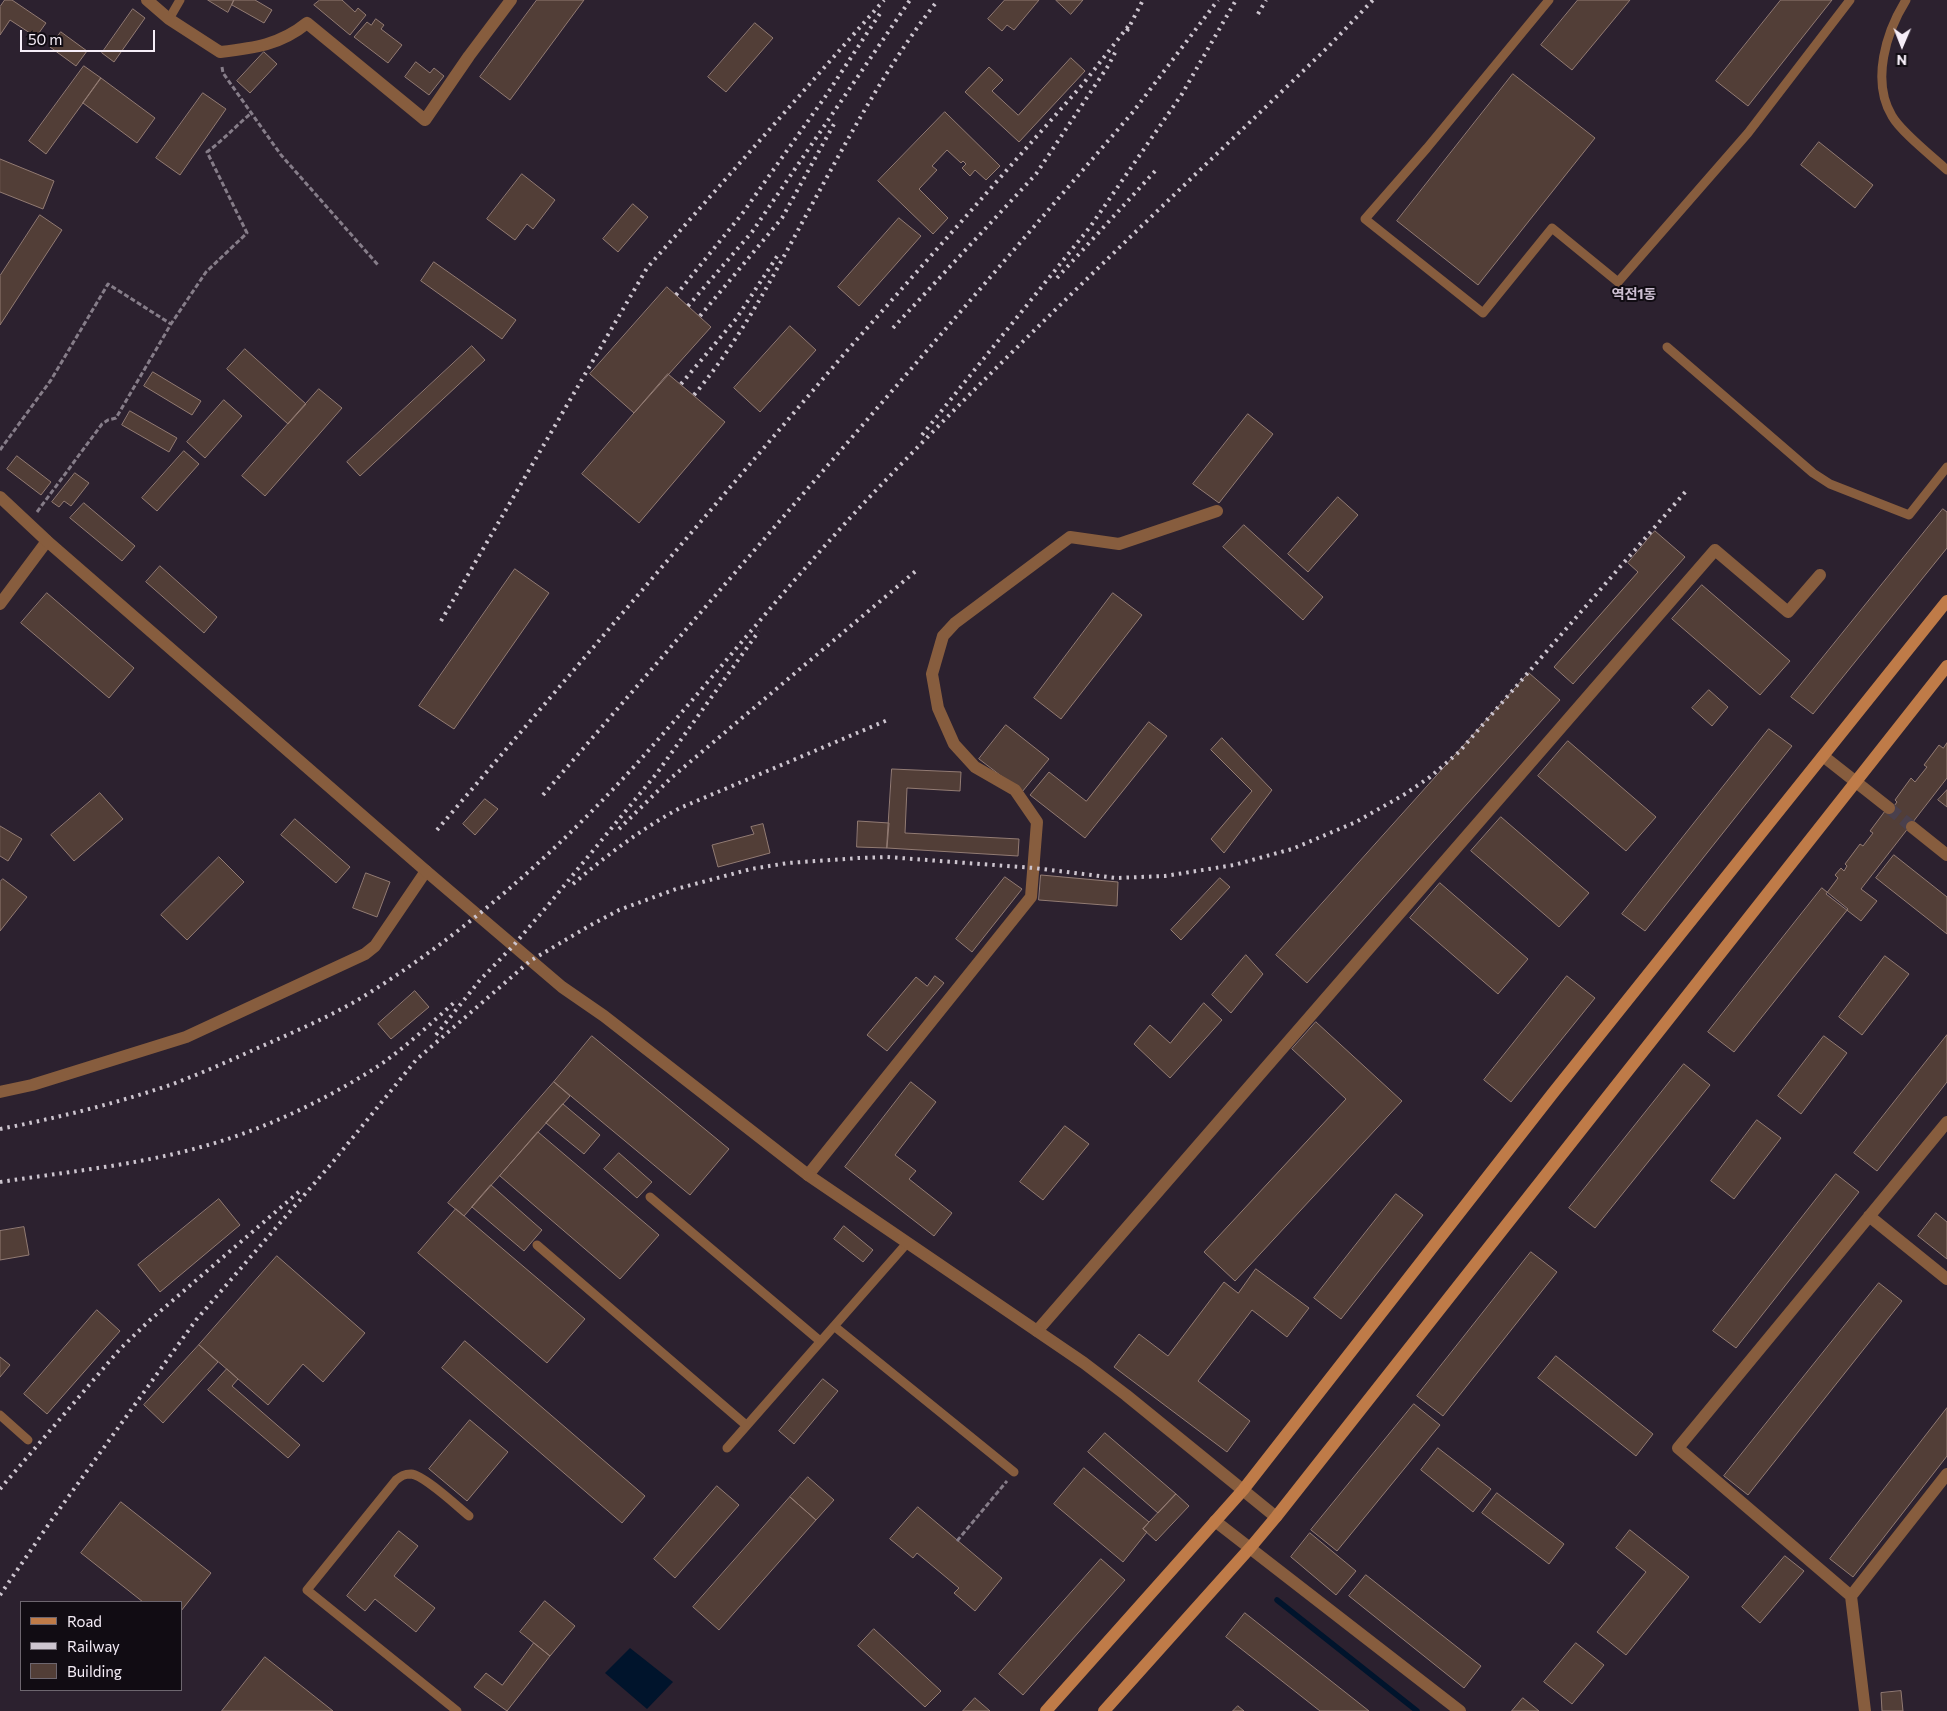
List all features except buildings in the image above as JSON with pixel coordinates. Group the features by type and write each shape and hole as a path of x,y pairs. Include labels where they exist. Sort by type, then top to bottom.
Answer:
{"main road":[{"path":"1046,1711 1243,1490 1553,1093 1947,602"},
{"path":"1104,1711 1276,1517 1854,781 1947,666"}],"street":[{"path":"147,0 169,19 220,52 272,44 293,34 307,23 425,120 469,56 511,0"},
{"path":"0,497 47,541 562,987 604,1016 808,1175 908,1242 1126,1394 1276,1517"},
{"path":"808,1175 1031,897 1037,822 1015,790 975,767 954,744 938,708 932,674 943,636 956,623 1070,537 1119,544 1217,511"},
{"path":"0,604 47,541"},
{"path":"1037,1331 1715,550 1788,612 1820,575"},
{"path":"1823,756 1889,808"},
{"path":"1912,827 1947,855"},
{"path":"0,1092 32,1085 179,1040 365,954 375,946 426,871"},
{"path":"1865,1711 1851,1596 1678,1448 1947,1122"},
{"path":"1869,1216 1947,1279"},
{"path":"1851,1596 1947,1474"},
{"path":"1215,1521 1460,1711"}],"lane":[{"path":"169,19 180,0"},
{"path":"1549,0 1427,148 1364,219 1483,313 1552,228 1618,282 1748,133 1850,0"},
{"path":"1906,0 1890,33 1883,58 1883,86 1886,100 1892,116 1947,170"},
{"path":"1667,347 1813,473 1830,484 1909,515 1947,467"},
{"path":"650,1197 820,1341"},
{"path":"727,1448 908,1242"},
{"path":"538,1245 746,1425"},
{"path":"834,1326 1014,1472"},
{"path":"0,1415 28,1440"},
{"path":"457,1711 306,1590 396,1480 403,1475 410,1474 421,1478 470,1516"}],"path":[{"path":"220,52 222,74 250,114 281,155 378,265"},
{"path":"28,524 102,424 116,418 171,324 206,272 247,233 207,152 220,143 226,134 250,114"},
{"path":"0,450 51,380 108,284 171,324"},
{"path":"958,1541 1014,1472"}],"water":[{"path":"630,1648 673,1682 647,1709 605,1673"}],"waterway":[{"path":"1277,1600 1417,1711"}],"tunnel":[{"path":"1889,808 1912,827"}],"railway":[{"path":"441,621 647,268 884,0"},
{"path":"688,306 752,232 910,0"},
{"path":"694,395 745,324 872,97 920,23 938,0"},
{"path":"1127,31 1143,0"},
{"path":"543,795 1133,112 1218,0"},
{"path":"922,435 1090,227 1182,94 1236,0"},
{"path":"1258,14 1266,0"},
{"path":"0,1129 85,1110 149,1092 195,1076 267,1044 326,1017 361,998 400,973 474,918 544,858 609,793 640,760 821,550 937,427 1328,47 1373,0"},
{"path":"676,295 742,214 825,97 881,12"},
{"path":"437,830 845,353 1083,84 1130,24"},
{"path":"893,328 1036,174 1108,66 1117,49"},
{"path":"700,316 782,218 834,124"},
{"path":"1057,278 1157,169"},
{"path":"681,384 736,319 778,255"},
{"path":"0,1595 53,1518 196,1320 332,1163 416,1060 530,961 619,910 676,889 751,869 788,863 887,857 1034,868 1116,878 1165,876 1234,865 1292,849 1356,822 1405,794 1430,777 1459,752 1687,490"},
{"path":"619,829 671,778 917,570"},
{"path":"436,1035 480,980 513,946 549,904 657,773 759,631"},
{"path":"573,884 625,843 680,808 890,719"},
{"path":"0,1182 152,1159 201,1147 266,1125 309,1106 369,1072 404,1047 457,1000"},
{"path":"0,1489 120,1349 150,1320 301,1190"}],"district":[{"name":"역전1동","path":"1634,294"}]}
